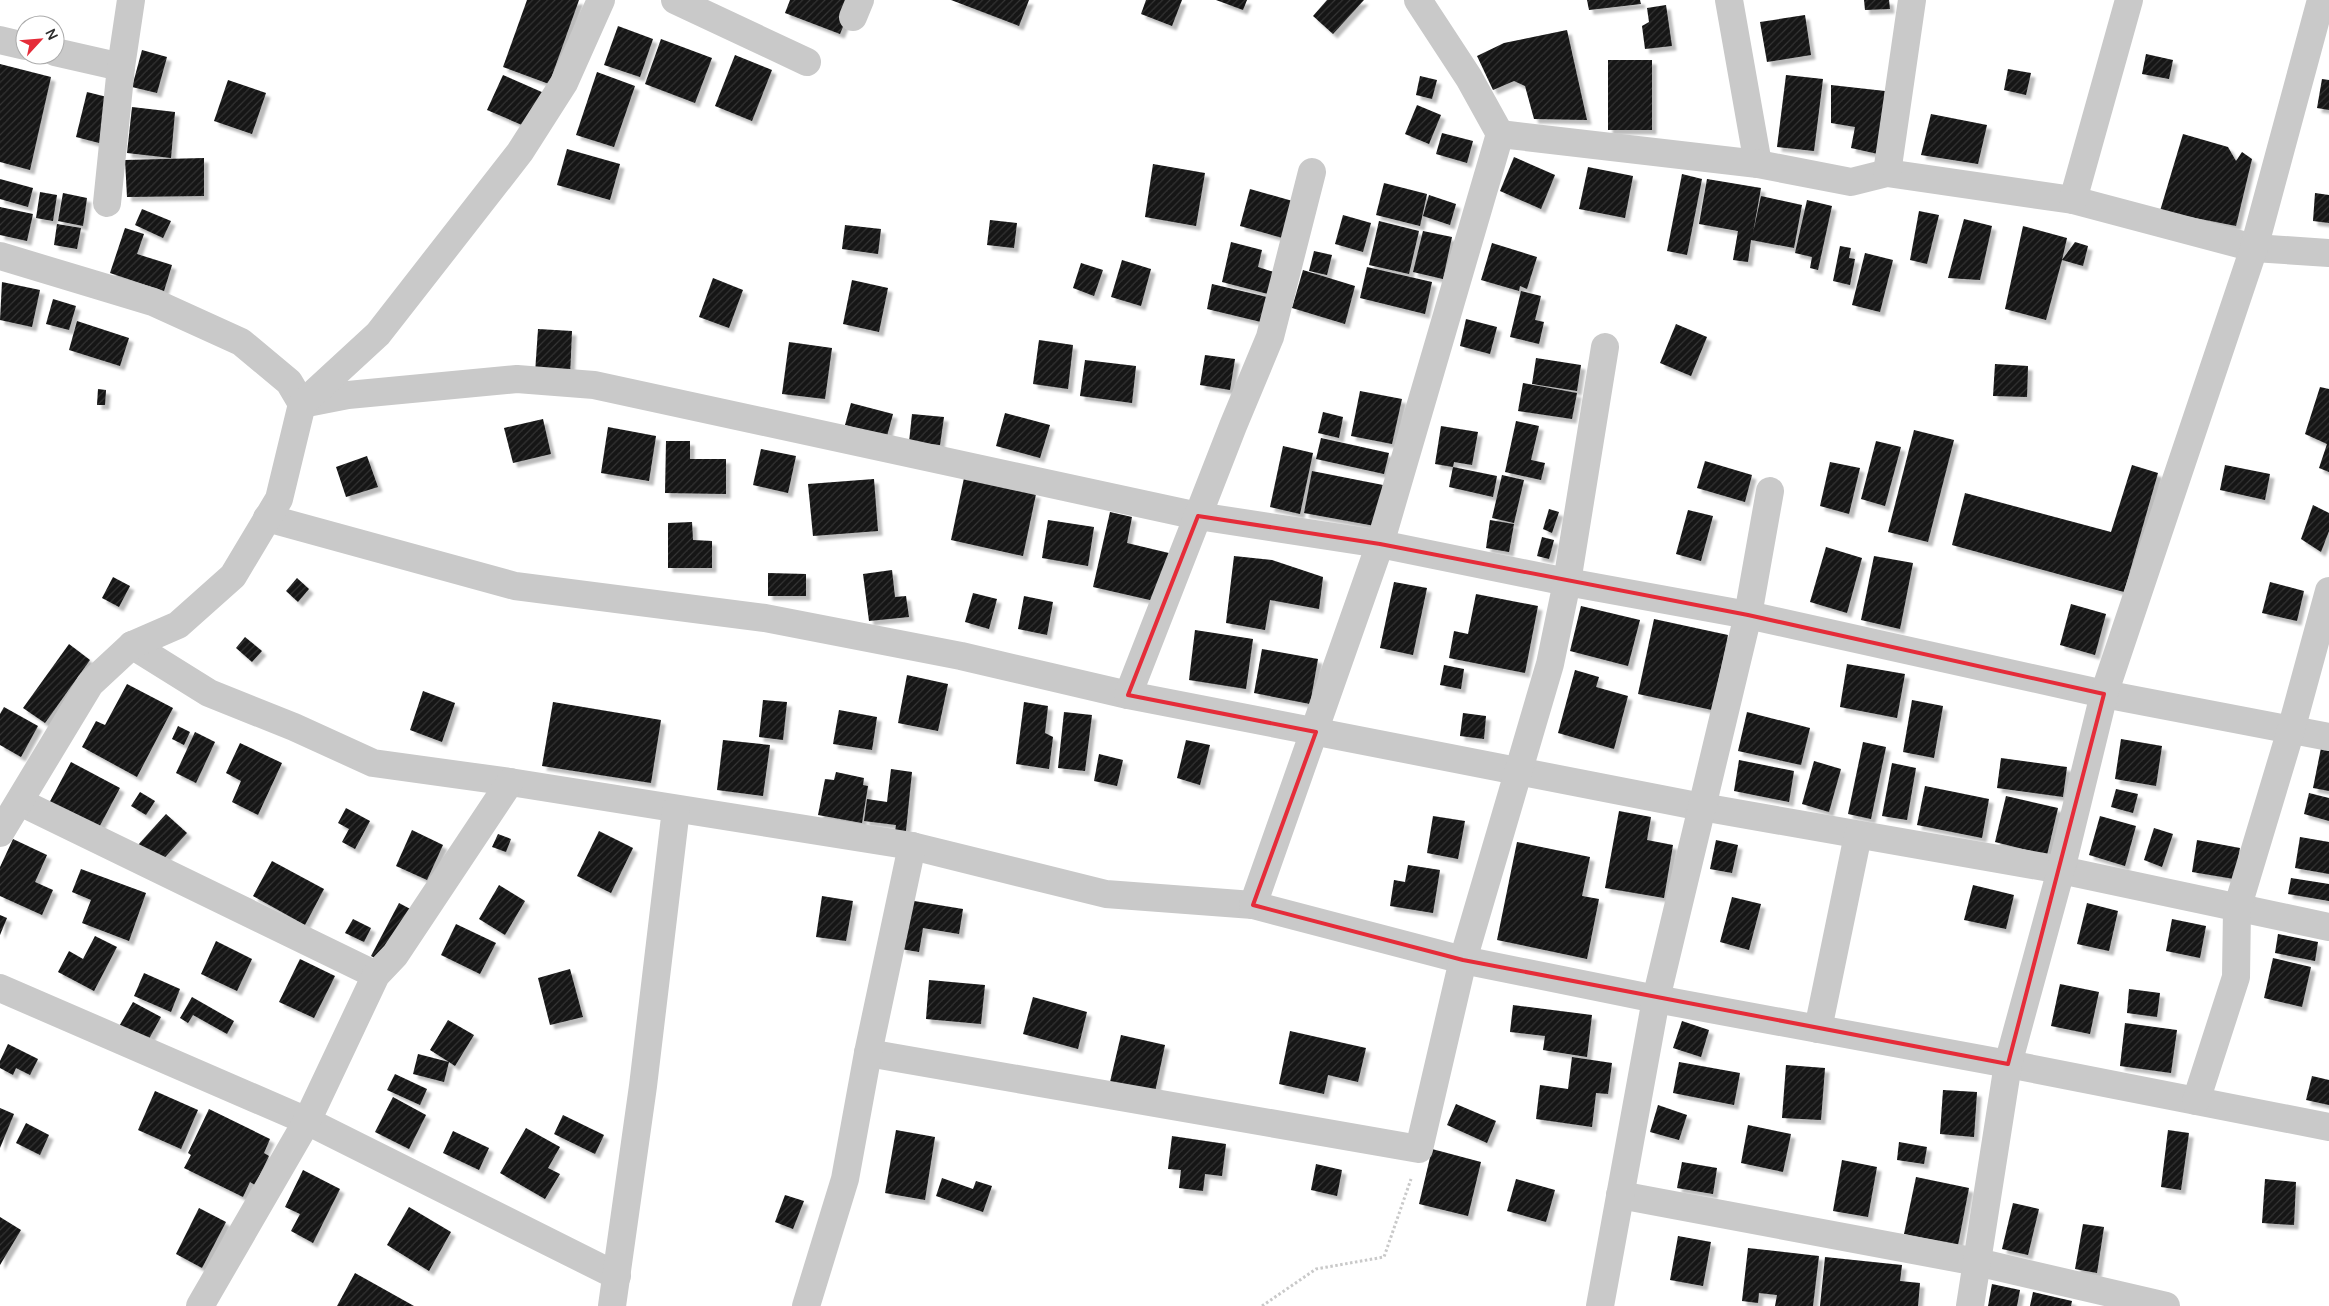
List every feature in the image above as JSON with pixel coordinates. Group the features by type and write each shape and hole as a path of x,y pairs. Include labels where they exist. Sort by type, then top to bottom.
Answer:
{"street":[{"path":"107,203 130,0"},
{"path":"0,833 90,684 132,644 178,625 233,576 279,499 302,404 378,334 520,152 564,83 601,0"},
{"path":"675,0 807,62"},
{"path":"1253,905 1316,732 1380,544 1500,134 1469,78 1418,0"},
{"path":"1729,0 1758,164"},
{"path":"1887,173 1912,0"},
{"path":"2072,200 2129,0"},
{"path":"1970,1306 2008,1064 2061,870 2104,694 2254,248 2322,0"},
{"path":"0,40 15,44"},
{"path":"65,54 121,67"},
{"path":"1500,134 1758,164 1852,182 1887,173 2072,200 2254,248 2329,253"},
{"path":"1128,695 1233,426 1270,337 1312,172"},
{"path":"0,256 153,302 240,342 289,382 302,404"},
{"path":"868,1053 1419,1149 1463,960 1550,664 1567,582 1605,347"},
{"path":"302,404 348,395 517,379 594,385 1198,516 1380,544 1567,582 1748,615 2104,694 2329,737"},
{"path":"1600,1306 1656,999 1748,615 1770,491"},
{"path":"267,518 515,586 765,618 961,656 1128,695 1702,807 2061,870 2238,909 2329,926"},
{"path":"2196,1101 2236,977 2238,909 2291,730 2329,591"},
{"path":"132,644 209,693 294,727 373,763 510,782 912,846 1106,894 1253,905 1463,960 1656,999 2008,1064 2329,1127"},
{"path":"200,1306 307,1121 376,976 395,955 510,782"},
{"path":"20,802 376,976"},
{"path":"612,1306 676,809"},
{"path":"1818,1029 1858,835"},
{"path":"806,1306 845,1179 868,1053 912,846"},
{"path":"0,988 307,1121 617,1276"},
{"path":"1620,1195 1976,1262 2166,1306"}],"path":[{"path":"1262,1306 1316,1268 1384,1257 1400,1213 1419,1149"}],"highlighted area":[{"path":"1198,516 1380,544 1748,615 2104,694 2008,1064 1463,960 1253,905 1316,732 1128,695"}],"building":[{"path":"527,0 579,0 549,84 503,67"},
{"path":"790,0 854,0 840,34 785,13"},
{"path":"951,0 1029,0 1019,26"},
{"path":"1146,0 1182,0 1172,26 1141,14"},
{"path":"1216,0 1247,0 1243,10"},
{"path":"1327,0 1364,0 1333,34 1313,16"},
{"path":"1587,0 1640,0 1641,4 1589,10"},
{"path":"1864,0 1889,0 1890,9 1865,10"},
{"path":"1666,5 1672,46 1645,49 1642,26 1649,22 1647,8"},
{"path":"1805,15 1811,55 1767,62 1760,22"},
{"path":"618,26 653,39 640,77 604,65"},
{"path":"1567,30 1587,120 1534,119 1525,86 1514,81 1493,90 1477,56 1504,43"},
{"path":"661,39 712,58 695,103 645,84"},
{"path":"142,50 167,57 157,93 132,87"},
{"path":"2146,54 2173,60 2169,79 2142,74"},
{"path":"735,55 772,70 752,121 715,106"},
{"path":"1608,60 1652,60 1652,130 1608,130"},
{"path":"0,64 51,77 30,170 0,162"},
{"path":"2008,69 2031,73 2026,95 2004,90"},
{"path":"597,72 635,86 614,147 576,135"},
{"path":"503,75 544,93 529,128 487,110"},
{"path":"1786,75 1823,79 1814,151 1777,147"},
{"path":"1420,76 1437,80 1432,99 1416,95"},
{"path":"2322,79 2329,80 2329,110 2317,108"},
{"path":"228,80 266,93 252,134 214,121"},
{"path":"1831,85 1885,91 1878,154 1851,148 1855,127 1831,123"},
{"path":"87,92 115,99 103,144 76,137"},
{"path":"1417,105 1441,115 1429,144 1405,134"},
{"path":"132,107 175,112 171,158 127,153"},
{"path":"1931,114 1987,125 1978,164 1921,155"},
{"path":"1442,133 1473,141 1467,163 1436,154"},
{"path":"2183,134 2228,147 2236,161 2242,152 2252,159 2236,226 2160,211"},
{"path":"567,149 620,164 610,200 557,185"},
{"path":"1514,157 1555,175 1541,209 1500,191"},
{"path":"204,158 204,196 127,197 125,160"},
{"path":"1153,164 1205,173 1196,226 1145,217"},
{"path":"1588,167 1633,176 1625,218 1579,209"},
{"path":"1682,174 1702,179 1687,255 1667,251"},
{"path":"0,179 33,188 28,207 0,199"},
{"path":"1707,179 1761,188 1753,233 1761,196 1802,205 1794,248 1751,240 1748,262 1733,260 1738,231 1699,224"},
{"path":"1384,183 1427,194 1420,226 1376,215"},
{"path":"1250,189 1296,202 1286,239 1240,226"},
{"path":"40,192 57,195 53,221 36,218"},
{"path":"63,193 87,198 83,226 58,221"},
{"path":"2315,193 2329,195 2329,223 2313,221"},
{"path":"1429,195 1456,204 1450,225 1423,216"},
{"path":"1807,200 1832,206 1818,270 1810,268 1812,257 1795,253"},
{"path":"0,207 33,214 27,241 0,235"},
{"path":"142,209 171,221 163,238 135,225"},
{"path":"1919,211 1939,215 1927,264 1910,260"},
{"path":"1343,215 1371,223 1363,252 1335,244"},
{"path":"1964,219 1992,226 1980,280 1948,278"},
{"path":"990,220 1017,223 1014,248 987,245"},
{"path":"1379,221 1419,231 1409,274 1369,265"},
{"path":"57,224 81,228 77,249 54,245"},
{"path":"845,225 881,229 878,254 842,249"},
{"path":"2023,226 2067,238 2046,320 2005,309"},
{"path":"125,228 144,234 137,254 172,265 164,291 110,273"},
{"path":"1423,231 1452,237 1443,279 1413,272"},
{"path":"1231,242 1262,250 1258,267 1274,272 1268,294 1222,282"},
{"path":"2075,242 2088,246 2083,266 2062,260"},
{"path":"1492,243 1537,257 1527,289 1520,286 1519,291 1481,280"},
{"path":"1840,246 1851,248 1849,258 1855,259 1850,285 1833,281"},
{"path":"1314,251 1332,255 1327,275 1309,271"},
{"path":"1865,253 1893,260 1880,312 1852,305"},
{"path":"1122,260 1151,269 1141,306 1111,297"},
{"path":"1081,263 1103,270 1094,296 1073,288"},
{"path":"1367,267 1432,282 1425,314 1360,298"},
{"path":"1303,270 1355,286 1345,324 1292,308"},
{"path":"713,278 743,290 729,328 699,317"},
{"path":"852,280 888,288 879,332 843,324"},
{"path":"2,282 40,290 32,327 0,320"},
{"path":"1212,284 1267,297 1261,322 1207,309"},
{"path":"1521,291 1541,296 1535,320 1544,322 1539,344 1510,337"},
{"path":"53,299 76,306 69,330 46,324"},
{"path":"1466,319 1497,327 1490,354 1460,346"},
{"path":"77,321 129,338 120,366 69,350"},
{"path":"1676,324 1707,337 1691,376 1660,363"},
{"path":"538,329 572,331 570,376 535,373"},
{"path":"1039,340 1073,345 1068,389 1033,384"},
{"path":"789,342 832,348 825,399 782,394"},
{"path":"1205,355 1235,359 1230,390 1200,385"},
{"path":"1536,358 1581,365 1577,391 1532,384"},
{"path":"1085,360 1136,366 1132,403 1080,396"},
{"path":"1995,364 2028,366 2027,397 1993,396"},
{"path":"1523,383 1577,393 1572,419 1518,411"},
{"path":"2320,387 2329,389 2329,472 2319,468 2327,444 2305,434"},
{"path":"98,389 106,390 105,405 97,405"},
{"path":"1360,391 1402,399 1392,444 1351,436"},
{"path":"851,403 893,414 887,436 845,425"},
{"path":"1323,412 1343,417 1339,438 1318,433"},
{"path":"1005,413 1050,425 1040,458 996,446"},
{"path":"912,414 944,417 940,445 909,442"},
{"path":"543,419 551,454 513,463 504,428"},
{"path":"1516,421 1539,426 1531,460 1545,463 1541,480 1505,472"},
{"path":"1441,426 1478,432 1472,465 1454,462 1453,467 1435,464"},
{"path":"608,427 656,436 649,481 601,473"},
{"path":"1914,430 1954,440 1928,542 1888,532"},
{"path":"1321,438 1389,453 1384,474 1316,459"},
{"path":"666,441 690,441 690,459 726,459 726,494 665,493"},
{"path":"1876,441 1901,447 1885,506 1861,499"},
{"path":"1283,446 1313,453 1300,514 1270,507"},
{"path":"761,449 796,456 788,493 753,485"},
{"path":"367,456 378,487 346,497 336,467"},
{"path":"1705,461 1752,475 1745,502 1697,488"},
{"path":"1830,462 1860,468 1849,514 1820,506"},
{"path":"2132,465 2158,473 2124,592 1952,545 1965,493 2111,532"},
{"path":"2225,465 2270,474 2265,500 2220,490"},
{"path":"1453,467 1497,476 1493,497 1449,487"},
{"path":"1312,471 1383,485 1375,526 1304,513"},
{"path":"1502,475 1524,480 1514,523 1492,518"},
{"path":"964,478 1036,494 1023,556 951,540"},
{"path":"874,479 878,531 813,536 808,484"},
{"path":"2313,505 2329,513 2329,531 2321,552 2301,539"},
{"path":"1549,509 1559,512 1552,533 1543,529"},
{"path":"1688,510 1713,516 1701,561 1676,554"},
{"path":"1110,512 1132,517 1127,543 1173,554 1163,603 1093,587"},
{"path":"1048,520 1094,527 1088,566 1042,558"},
{"path":"1490,520 1514,524 1509,552 1486,548"},
{"path":"692,522 693,540 712,541 712,568 668,568 668,523"},
{"path":"1542,537 1554,540 1549,559 1537,556"},
{"path":"1826,547 1862,558 1847,613 1810,602"},
{"path":"1234,556 1272,560 1323,577 1319,609 1270,600 1265,630 1226,623"},
{"path":"1874,556 1913,563 1900,629 1861,620"},
{"path":"892,570 895,597 906,596 909,617 869,621 863,574"},
{"path":"768,573 806,574 806,596 768,596"},
{"path":"113,577 130,586 119,607 102,598"},
{"path":"297,578 309,589 298,602 286,591"},
{"path":"1394,582 1427,588 1413,655 1380,648"},
{"path":"2270,582 2304,591 2297,621 2262,613"},
{"path":"973,593 997,599 989,629 965,622"},
{"path":"1476,594 1538,606 1525,673 1449,658 1454,631 1468,634"},
{"path":"1024,596 1053,602 1047,635 1018,629"},
{"path":"2071,604 2106,614 2095,655 2060,645"},
{"path":"1581,606 1640,620 1628,666 1570,651"},
{"path":"1654,619 1728,635 1712,710 1638,694"},
{"path":"1195,630 1253,639 1246,689 1189,680"},
{"path":"245,637 262,651 252,662 236,648"},
{"path":"69,644 90,660 45,723 23,708"},
{"path":"1262,649 1318,659 1310,704 1254,693"},
{"path":"1847,664 1905,674 1897,718 1840,707"},
{"path":"1444,665 1464,669 1461,689 1440,685"},
{"path":"1575,670 1599,677 1596,687 1628,696 1614,749 1558,733"},
{"path":"907,675 948,684 938,731 898,723"},
{"path":"127,684 173,708 137,777 82,747 96,721 105,725"},
{"path":"423,691 455,703 442,742 410,730"},
{"path":"763,700 787,702 783,740 759,737"},
{"path":"1912,700 1943,706 1934,758 1903,752"},
{"path":"553,702 661,720 651,783 542,766"},
{"path":"1024,702 1048,706 1045,733 1053,737 1049,769 1016,764"},
{"path":"4,707 38,726 21,757 0,745 0,714"},
{"path":"839,710 877,717 872,750 833,744"},
{"path":"1064,712 1092,715 1085,771 1058,768"},
{"path":"1747,712 1810,728 1801,765 1738,751"},
{"path":"1463,713 1486,716 1484,739 1460,736"},
{"path":"178,726 190,732 184,745 172,739"},
{"path":"195,732 215,742 196,783 176,773"},
{"path":"2121,739 2162,746 2156,786 2115,779"},
{"path":"723,740 770,745 763,796 717,790"},
{"path":"1186,740 1210,745 1200,785 1177,778"},
{"path":"1863,742 1886,747 1871,819 1848,814"},
{"path":"240,743 282,763 258,815 232,802 241,781 226,773"},
{"path":"2321,748 2329,750 2329,791 2313,788"},
{"path":"1099,754 1123,760 1117,786 1094,781"},
{"path":"2001,758 2067,767 2063,797 1997,788"},
{"path":"1739,760 1794,771 1789,802 1734,791"},
{"path":"1814,761 1841,769 1829,812 1802,804"},
{"path":"71,762 120,788 96,833 47,807"},
{"path":"1892,763 1916,768 1907,820 1882,816"},
{"path":"891,769 912,772 905,840 894,839 896,825 864,821 867,799 887,802"},
{"path":"836,772 864,778 863,785 868,786 862,823 818,815 825,779 834,780"},
{"path":"1925,786 1989,799 1982,838 1917,825"},
{"path":"2116,789 2138,794 2133,813 2111,807"},
{"path":"140,792 155,801 146,815 131,806"},
{"path":"2309,793 2329,798 2329,821 2304,814"},
{"path":"2006,796 2058,808 2047,855 1995,842"},
{"path":"346,808 370,821 355,849 342,842 349,829 338,823"},
{"path":"1619,811 1651,817 1647,840 1673,845 1664,898 1605,888"},
{"path":"166,814 187,833 158,865 137,846"},
{"path":"1433,816 1465,821 1458,859 1427,853"},
{"path":"2100,816 2136,826 2125,866 2089,855"},
{"path":"2154,828 2173,834 2162,867 2144,860"},
{"path":"412,830 443,845 427,880 396,866"},
{"path":"599,831 633,848 611,893 577,876"},
{"path":"498,834 511,839 506,852 492,847"},
{"path":"2300,837 2329,842 2329,874 2295,868"},
{"path":"13,839 47,855 35,882 53,890 42,915 0,896 0,867"},
{"path":"1716,840 1738,845 1732,873 1710,869"},
{"path":"2197,840 2240,848 2234,879 2192,872"},
{"path":"1517,842 1590,857 1582,896 1599,899 1587,959 1497,940"},
{"path":"272,861 324,889 305,925 253,896"},
{"path":"1408,865 1440,870 1433,913 1390,906 1394,880 1405,882"},
{"path":"81,869 146,893 129,941 82,923 91,900 72,892"},
{"path":"2291,878 2329,884 2329,901 2288,894"},
{"path":"499,885 525,901 505,935 479,919"},
{"path":"1973,885 2014,895 2006,929 1964,920"},
{"path":"822,896 853,901 846,941 816,937"},
{"path":"1732,897 1761,904 1749,950 1720,942"},
{"path":"908,900 963,909 959,934 923,928 919,952 901,949"},
{"path":"399,903 414,911 386,964 371,956"},
{"path":"2087,903 2118,911 2109,951 2077,944"},
{"path":"0,915 7,918 0,935"},
{"path":"353,919 371,928 364,942 345,933"},
{"path":"2172,919 2206,926 2200,958 2166,951"},
{"path":"456,924 496,943 480,974 441,955"},
{"path":"2278,934 2318,942 2315,961 2275,953"},
{"path":"95,936 117,947 94,991 58,972 69,951 83,959"},
{"path":"216,941 252,959 237,991 201,974"},
{"path":"2273,958 2311,967 2302,1007 2264,998"},
{"path":"300,959 335,976 314,1018 279,1002"},
{"path":"570,969 583,1017 550,1025 538,978"},
{"path":"144,973 180,989 171,1012 134,996"},
{"path":"929,980 985,985 981,1024 926,1019"},
{"path":"2060,984 2099,992 2090,1034 2051,1026"},
{"path":"2129,989 2160,993 2157,1017 2127,1013"},
{"path":"192,997 234,1021 227,1034 193,1015 188,1023 180,1018"},
{"path":"1033,997 1087,1012 1078,1049 1023,1034"},
{"path":"133,1002 161,1017 145,1046 117,1030"},
{"path":"1513,1005 1592,1015 1587,1057 1543,1050 1545,1036 1510,1032"},
{"path":"448,1020 474,1035 455,1066 430,1050"},
{"path":"1682,1021 1709,1030 1701,1057 1673,1048"},
{"path":"2125,1023 2177,1030 2171,1073 2120,1066"},
{"path":"1290,1031 1366,1048 1358,1082 1328,1075 1324,1094 1279,1084"},
{"path":"1121,1035 1165,1045 1155,1092 1110,1082"},
{"path":"8,1044 38,1059 30,1075 16,1068 13,1075 0,1068 0,1061"},
{"path":"418,1054 449,1062 444,1082 413,1074"},
{"path":"1572,1057 1612,1063 1608,1094 1596,1093 1592,1127 1536,1119 1540,1085 1568,1089"},
{"path":"1679,1062 1740,1073 1734,1105 1673,1093"},
{"path":"1786,1065 1825,1068 1821,1120 1782,1118"},
{"path":"395,1074 427,1089 420,1105 387,1090"},
{"path":"2312,1076 2329,1080 2329,1105 2306,1100"},
{"path":"1943,1090 1977,1092 1974,1137 1940,1134"},
{"path":"155,1091 198,1110 181,1149 138,1130"},
{"path":"393,1097 426,1115 409,1149 375,1132"},
{"path":"1456,1104 1496,1121 1487,1143 1447,1125"},
{"path":"1658,1105 1687,1115 1679,1140 1650,1132"},
{"path":"0,1108 14,1114 0,1148"},
{"path":"209,1109 270,1139 264,1153 269,1156 255,1185 250,1182 243,1197 184,1168 191,1155 188,1153"},
{"path":"563,1115 604,1135 595,1154 554,1134"},
{"path":"26,1123 49,1135 40,1155 16,1143"},
{"path":"1748,1125 1791,1134 1783,1172 1741,1163"},
{"path":"526,1128 560,1147 548,1168 560,1174 545,1199 500,1173"},
{"path":"896,1130 935,1137 925,1200 885,1193"},
{"path":"2168,1130 2189,1133 2181,1190 2161,1187"},
{"path":"453,1131 489,1148 479,1170 443,1153"},
{"path":"1172,1136 1226,1144 1222,1176 1205,1174 1203,1191 1179,1188 1181,1170 1168,1169"},
{"path":"1899,1142 1927,1147 1924,1164 1897,1160"},
{"path":"1432,1149 1481,1162 1468,1216 1419,1204"},
{"path":"1842,1160 1877,1167 1868,1217 1833,1211"},
{"path":"1682,1162 1717,1168 1713,1194 1677,1188"},
{"path":"1316,1164 1342,1170 1337,1196 1311,1190"},
{"path":"303,1170 340,1189 313,1243 291,1231 300,1214 285,1207"},
{"path":"1916,1177 1969,1188 1958,1245 1904,1234"},
{"path":"942,1178 973,1189 976,1181 992,1186 983,1212 936,1196"},
{"path":"1516,1179 1555,1190 1546,1222 1507,1211"},
{"path":"2265,1179 2296,1182 2294,1225 2262,1223"},
{"path":"785,1195 804,1201 793,1229 775,1222"},
{"path":"2013,1203 2039,1209 2028,1255 2002,1249"},
{"path":"409,1207 451,1232 429,1271 387,1245"},
{"path":"199,1208 226,1222 202,1268 176,1254"},
{"path":"0,1217 21,1230 0,1265"},
{"path":"2083,1224 2104,1227 2097,1273 2075,1269"},
{"path":"1678,1236 1711,1242 1703,1286 1670,1280"},
{"path":"1748,1248 1819,1256 1813,1306 1775,1306 1777,1295 1759,1293 1758,1303 1742,1301"},
{"path":"1825,1257 1902,1265 1900,1281 1920,1283 1918,1306 1820,1306"},
{"path":"355,1273 414,1306 337,1306"},
{"path":"1992,1284 2020,1290 2017,1306 1988,1306"},
{"path":"2033,1292 2072,1301 2071,1306 2030,1306"}]}
